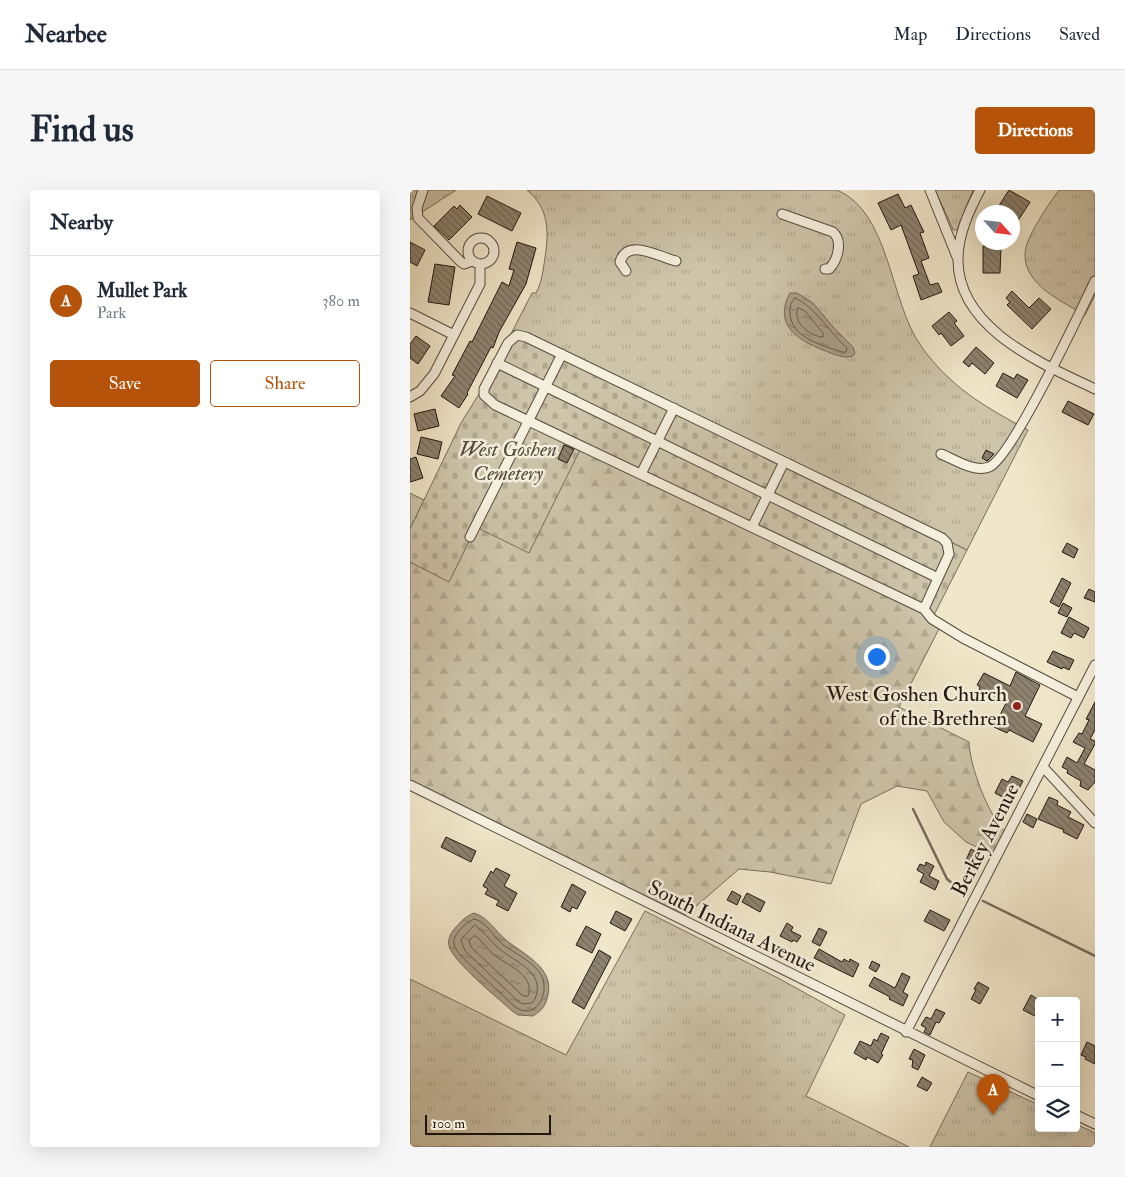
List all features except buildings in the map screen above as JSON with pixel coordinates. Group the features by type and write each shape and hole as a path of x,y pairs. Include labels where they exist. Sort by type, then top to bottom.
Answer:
{"street":[{"path":"410,397 420,391 434,374 480,284 476,263 464,264 461,262 418,218 416,208 423,190"},
{"path":"930,190 958,258"},
{"path":"980,190 966,222 958,258 963,288 972,305 982,318 1010,344 1051,368 1095,389"},
{"path":"782,214 833,232 837,236 839,242 837,255 833,265 829,269 825,269"},
{"path":"626,270 620,262 624,253 631,249 639,249 676,261"},
{"path":"941,454 980,468 989,467 996,462 1017,434 1095,280"},
{"path":"410,313 454,335"},
{"path":"924,609 949,554 947,543 942,538 526,337 517,335 508,343 484,389 484,395 495,405 924,609 932,619 963,638 1078,697"},
{"path":"470,538 562,354"},
{"path":"497,363 938,578"},
{"path":"641,474 674,408"},
{"path":"752,527 784,462"},
{"name":"Berkey Avenue","path":"906,1032 1095,665"},
{"path":"1043,767 1095,823"},
{"name":"South Indiana Avenue","path":"410,785 906,1032 1035,1094"},
{"path":"1080,1116 1095,1124"}],"green space":[{"path":"410,190 456,190 410,220"},
{"path":"527,190 837,190 855,201 868,218 879,238 902,307 921,346 956,385 997,413 1028,430 967,550 513,330 532,293 536,293 538,289 542,276 547,239 546,221 540,204"},
{"path":"935,190 973,190 957,230 953,230"},
{"path":"1059,190 1095,190 1095,295 1085,315 1046,291 1031,275 1026,265 1025,254 1029,239 1038,221"},
{"name":"West Goshen Cemetery","path":"513,330 967,550 932,619 924,609 582,446 529,553 476,527 449,582 410,562 410,529 461,423 482,389"},
{"path":"582,446 924,609 941,625 899,707 969,742 976,777 981,790 992,814 1005,832 993,855 966,842 944,822 927,791 897,786 861,804 831,884 770,872 739,869 686,915 410,784 410,562 449,581 476,527"},
{"path":"410,493 424,500 410,529"},
{"path":"645,911 778,978 845,1015 806,1096 909,1147 410,1147 410,979 566,1055"},
{"path":"968,1072 1035,1103 1035,1132 1080,1132 1080,1126 1095,1133 1095,1147 930,1147"}],"water":[{"path":"790,293 797,293 813,303 853,347 855,353 853,356 846,357 834,354 813,346 790,329 784,314 785,304"},
{"path":"474,913 483,918 506,940 542,969 549,985 548,995 545,1005 533,1016 518,1015 512,1011 467,970 452,953 449,946 451,934 463,919"}],"waterway":[{"path":"913,809 947,879 967,894"},
{"path":"983,901 1095,956"}],"place":[{"name":"West Goshen Church of the Brethren","path":"1017,706"},
{"name":"Mullet Park","path":"993,1115"}]}
